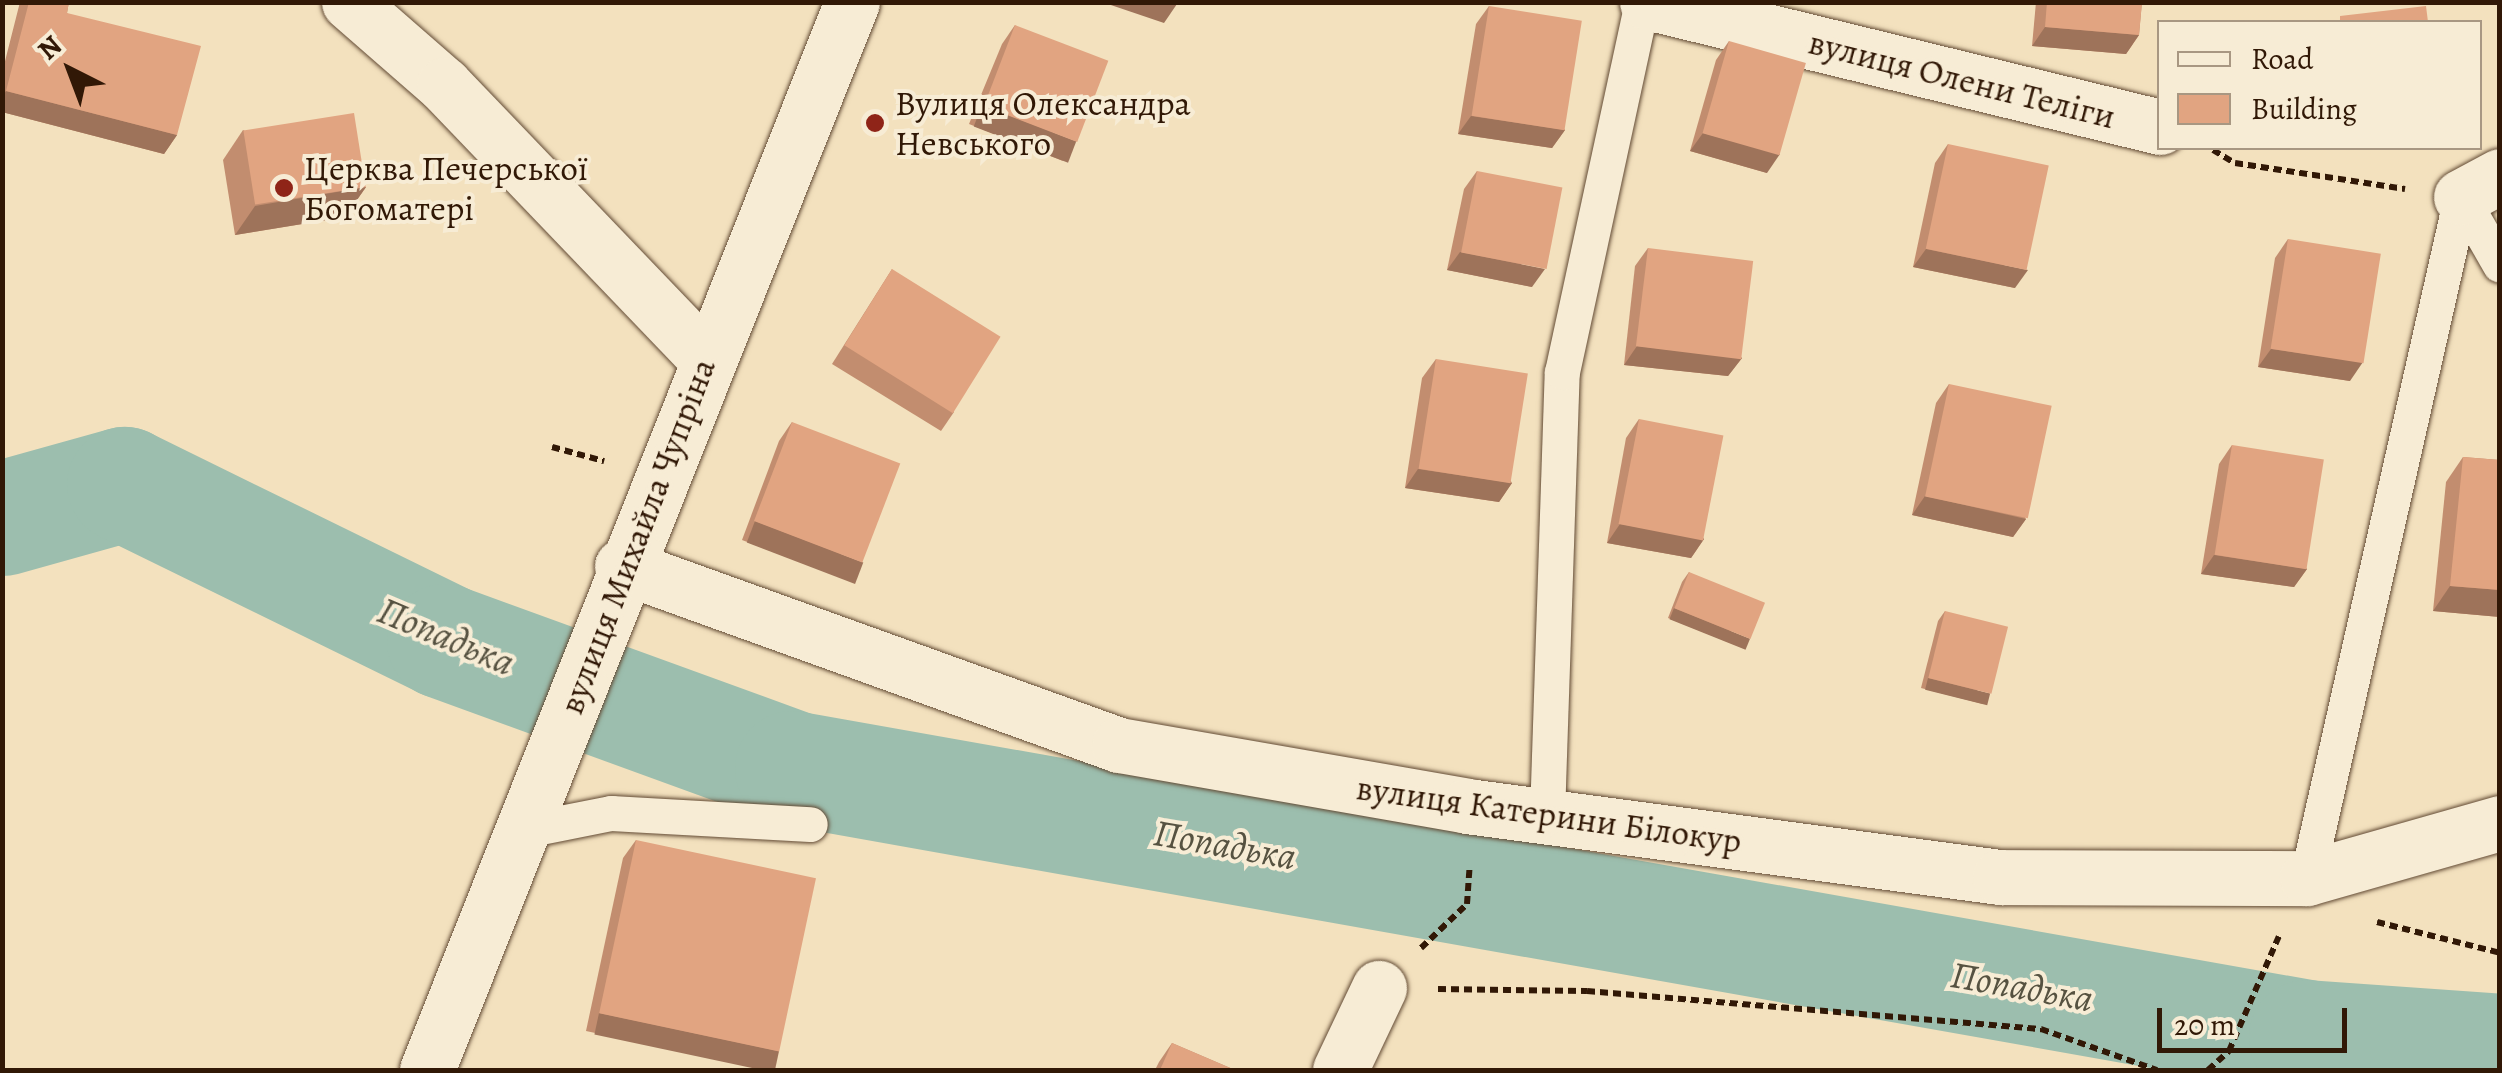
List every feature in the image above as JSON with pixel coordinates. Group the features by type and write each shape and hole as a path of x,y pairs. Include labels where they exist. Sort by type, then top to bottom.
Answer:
{"street":[{"path":"349,2 444,85 706,358"},
{"name":"вулиця Михайла Чупріна","path":"427,1070 534,806 615,585 852,2"},
{"name":"вулиця Олени Теліги","path":"1645,2 2157,126"},
{"name":"вулиця Катерини Білокур","path":"615,585 1119,745 1547,816 2000,877 2307,878 2500,823"},
{"path":"1340,1070 1378,988"}],"lane":[{"path":"1547,816 1562,372 1645,2"},
{"path":"2480,187 2500,265"},
{"path":"2307,878 2480,187"},
{"path":"534,806 810,824"}],"path":[{"path":"2212,150 2235,162 2480,187"},
{"path":"1378,988 1466,904 1471,850"},
{"path":"2307,878 2386,928 2500,953"},
{"path":"2208,1070 2229,1050 2254,986"},
{"path":"1378,988 1587,991 2041,1029 2158,1070"}],"building":[{"path":"29,2 69,2 67,13 201,46 177,135 6,91"},
{"path":"2047,2 2142,2 2139,35 2045,27"},
{"path":"1489,6 1582,21 1564,130 1472,116"},
{"path":"2426,6 2428,20 2340,20 2340,16"},
{"path":"1015,25 1108,61 1077,142 984,106"},
{"path":"1729,41 1806,63 1779,155 1703,133"},
{"path":"354,113 366,187 255,205 243,131"},
{"path":"1948,144 2049,165 2027,270 1926,249"},
{"path":"1477,171 1562,188 1547,269 1461,252"},
{"path":"2288,239 2381,254 2363,363 2271,349"},
{"path":"1648,248 1753,261 1741,359 1636,346"},
{"path":"892,269 1001,337 953,413 844,345"},
{"path":"1436,359 1528,374 1510,483 1419,469"},
{"path":"1949,384 2052,406 2028,518 1925,496"},
{"path":"1639,419 1723,435 1703,540 1619,524"},
{"path":"792,422 900,464 862,563 754,521"},
{"path":"2232,445 2324,460 2306,569 2215,555"},
{"path":"2463,457 2500,460 2500,590 2450,586"},
{"path":"1689,572 1765,603 1750,639 1674,608"},
{"path":"1945,611 2008,627 1991,694 1928,678"},
{"path":"636,840 816,878 779,1051 599,1013"},
{"path":"1172,1043 1235,1070 1160,1070"}],"waterway":[{"name":"Попадька","path":"2,518 124,484 444,641 792,768 2306,1037 2500,1051"}],"place":[{"name":"Вулиця Олександра Невського","path":"875,123"},
{"name":"Церква Печерської Богоматері","path":"284,188"}]}
